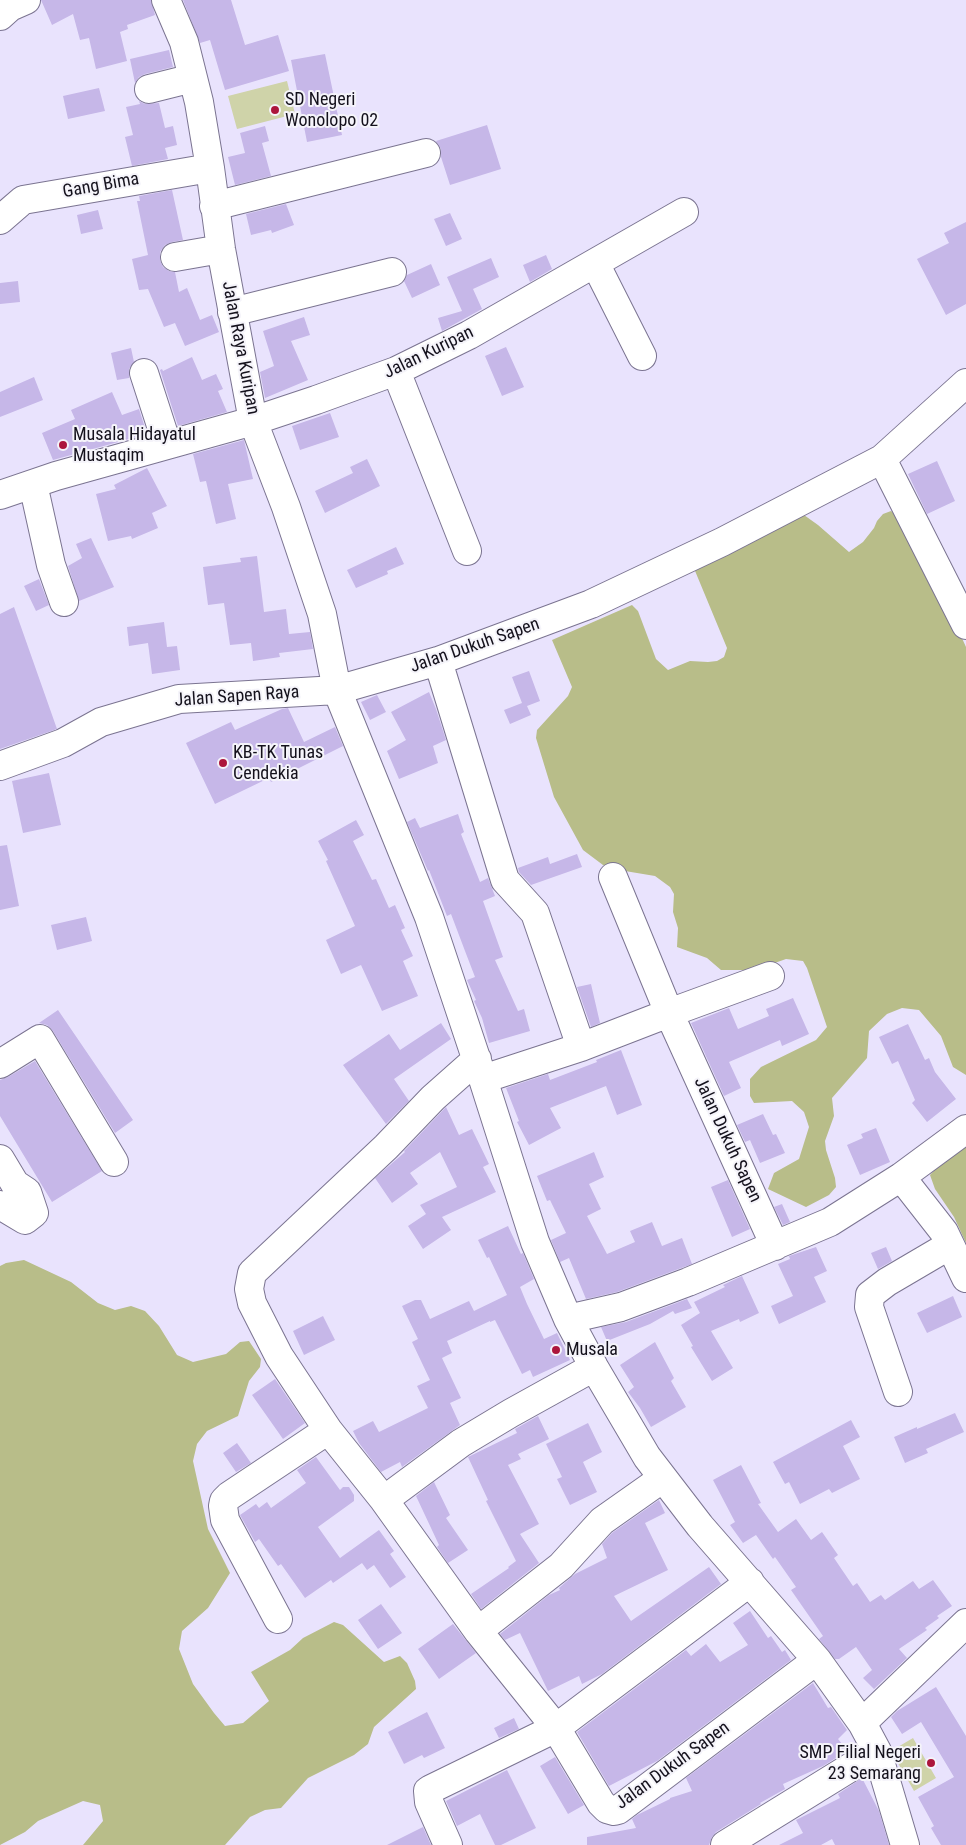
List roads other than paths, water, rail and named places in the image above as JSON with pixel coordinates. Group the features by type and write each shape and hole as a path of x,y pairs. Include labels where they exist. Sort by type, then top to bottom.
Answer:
{"street":[{"path":"0,16 10,7 26,0"},
{"name":"Jalan Raya Kuripan","path":"166,0 184,42 199,102 210,168 220,249 254,421 292,523 322,614 337,690"},
{"path":"149,89 193,78"},
{"path":"214,206 426,153"},
{"name":"Gang Bima","path":"0,220 23,200 210,168"},
{"name":"Jalan Kuripan","path":"0,495 167,444 254,421 396,371 469,335 684,212"},
{"path":"174,257 220,249"},
{"path":"595,263 642,356"},
{"path":"232,312 392,272"},
{"path":"396,371 467,551"},
{"path":"144,373 167,444"},
{"name":"Jalan Dukuh Sapen","path":"337,690 438,661 591,604 722,542 882,459 966,383"},
{"path":"882,459 966,625"},
{"path":"33,484 51,565 64,602"},
{"path":"438,661 505,880 535,913 581,1047"},
{"path":"337,690 429,917 535,1242 568,1319 646,1457 700,1526 817,1660 862,1723 877,1751 905,1845"},
{"name":"Jalan Sapen Raya","path":"0,766 64,743 101,722 179,699 337,690"},
{"name":"Jalan Dukuh Sapen","path":"613,877 669,1013 775,1246"},
{"path":"556,1728 478,1631 384,1500 328,1430 279,1356 252,1303 250,1289 252,1273 386,1147 433,1098 480,1069 581,1047 770,976"},
{"path":"0,1064 40,1039 114,1162"},
{"path":"568,1319 621,1307 775,1246 830,1222 901,1177 966,1129"},
{"path":"0,1159 15,1184 27,1192 34,1213 25,1220 0,1205"},
{"path":"901,1177 944,1232 966,1278"},
{"path":"898,1392 869,1307 870,1295 887,1282 950,1245"},
{"path":"384,1500 462,1443 511,1413 594,1367"},
{"path":"278,1619 225,1520 224,1501 328,1430"},
{"path":"478,1631 561,1566 602,1521 663,1478"},
{"path":"448,1845 429,1802 428,1791 556,1728 750,1582"},
{"path":"862,1723 966,1623"},
{"name":"Jalan Dukuh Sapen","path":"556,1728 603,1806 616,1811 817,1660"},
{"path":"725,1845 877,1751"}],"place":[{"name":"SD Negeri Wonolopo 02","path":"275,110"},
{"name":"Musala Hidayatul Mustaqim","path":"63,445"},
{"name":"KB-TK Tunas Cendekia","path":"223,763"},
{"name":"Musala","path":"556,1350"},
{"name":"SMP Filial Negeri 23 Semarang","path":"931,1763"}]}
